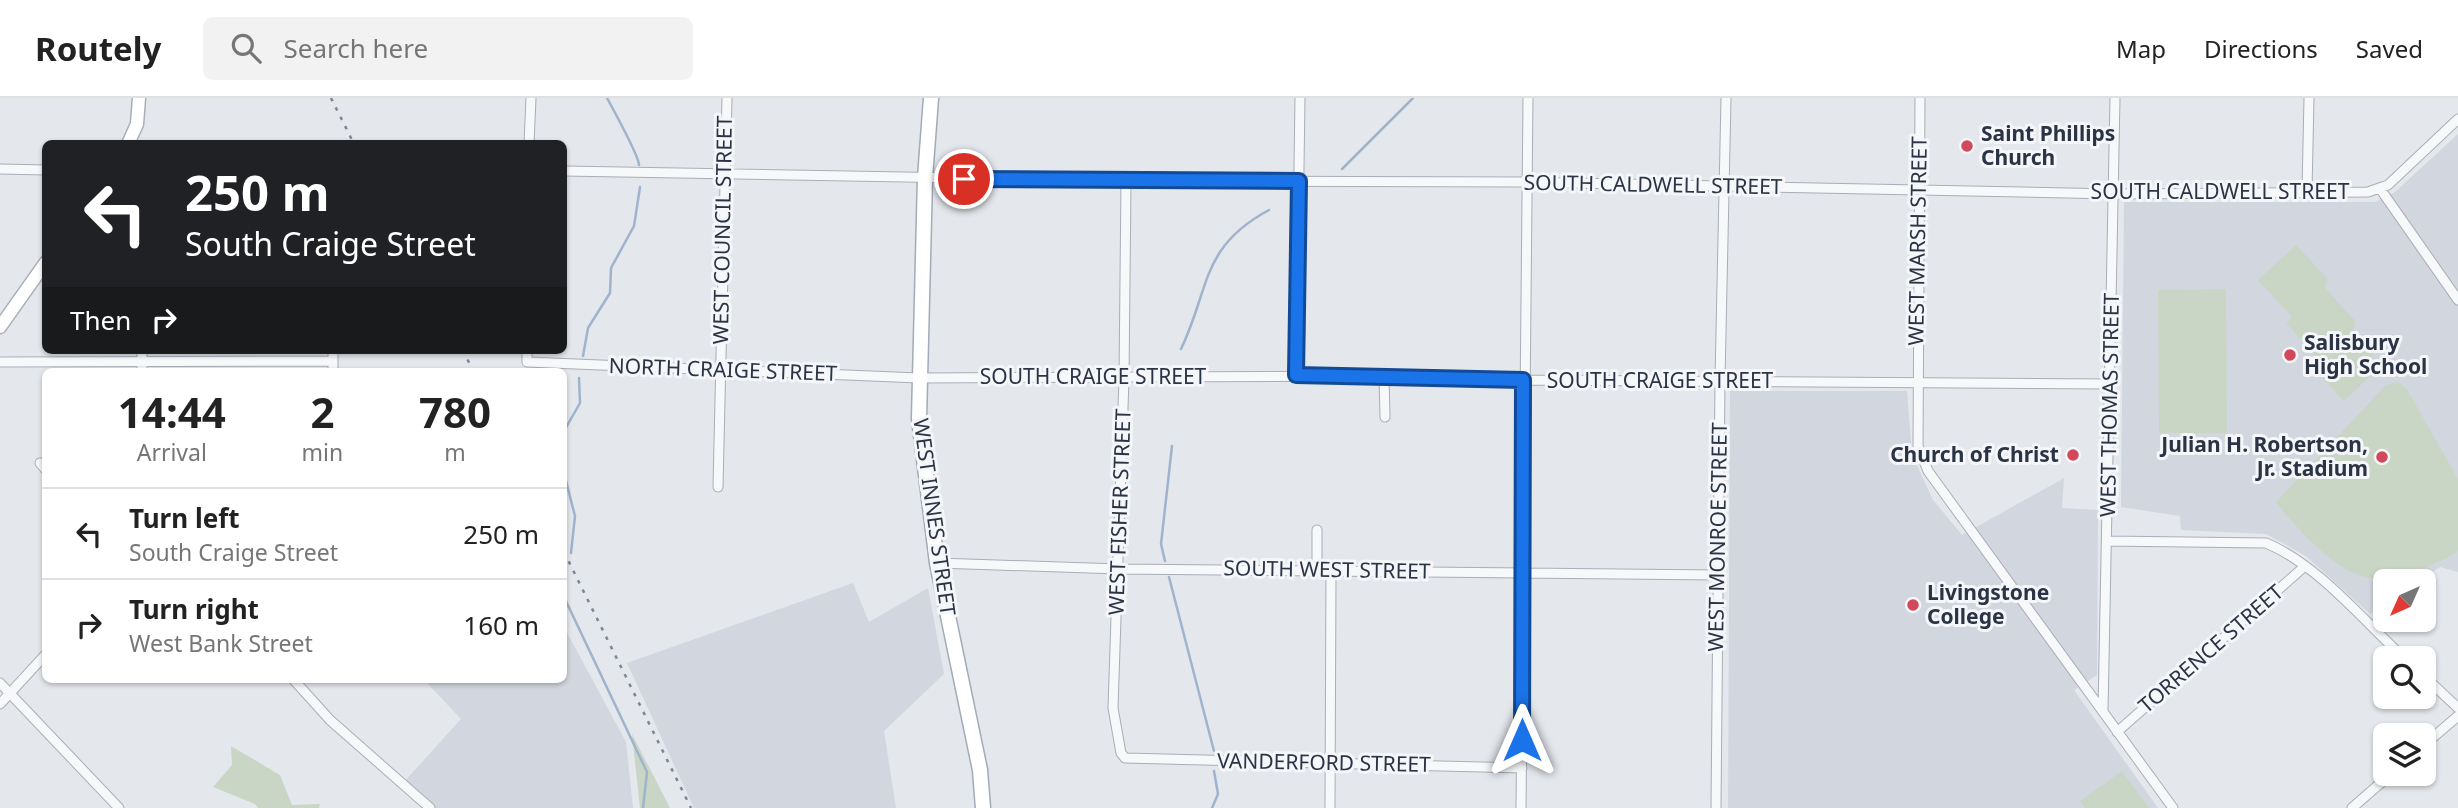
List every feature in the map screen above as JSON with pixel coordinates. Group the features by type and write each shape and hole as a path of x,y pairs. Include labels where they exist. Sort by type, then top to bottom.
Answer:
{"main road":[{"name":"WEST INNES STREET","path":"931,98 925,178 919,378 922,461 937,562 980,770 983,808"}],"street":[{"path":"130,140 137,124 139,98"},
{"path":"529,140 531,98"},
{"name":"WEST COUNCIL STREET","path":"718,487 727,98"},
{"path":"1296,375 1300,98"},
{"path":"1521,808 1523,380 1528,98"},
{"name":"WEST MONROE STREET","path":"1716,808 1717,575 1726,98"},
{"name":"WEST MARSH STREET","path":"1920,98 1916,383 1918,446 1928,471 2173,808"},
{"name":"WEST THOMAS STREET","path":"2103,711 2115,98"},
{"path":"2307,191 2309,98"},
{"path":"2458,119 2381,190 2458,300"},
{"path":"0,169 42,170"},
{"name":"SOUTH CALDWELL STREET","path":"567,171 1126,181 1526,182 2115,194 2381,190"},
{"name":"WEST FISHER STREET","path":"1125,758 1121,753 1113,708 1124,378 1126,181"},
{"path":"0,327 42,268"},
{"name":"NORTH CRAIGE STREET","path":"527,354 527,362 919,378"},
{"path":"0,362 142,366 333,366"},
{"name":"SOUTH CRAIGE STREET","path":"919,378 1296,375 1523,380 2108,384"},
{"path":"1384,376 1385,417"},
{"path":"1317,530 1317,569"},
{"path":"2107,541 2266,543 2287,552 2305,566 2391,646"},
{"name":"SOUTH WEST STREET","path":"937,562 1119,569 1331,569 1717,575"},
{"name":"TORRENCE STREET","path":"2117,732 2305,566"},
{"path":"1330,808 1331,569"},
{"path":"0,704 42,658"},
{"path":"0,683 119,808"},
{"path":"298,683 330,720 430,808"},
{"path":"2436,687 2458,708"},
{"path":"2436,735 2458,716"},
{"name":"VANDERFORD STREET","path":"1125,758 1522,768"},
{"path":"2351,808 2377,786"}],"shaded area":[{"name":"Salisbury High School","path":"2458,134 2458,572 2440,567 2436,570 2373,569 2373,612 2370,614 2306,556 2266,534 2181,530 2180,516 2121,507 2124,202 2375,202 2395,192"},
{"name":"Livingstone College","path":"1730,391 1907,391 1912,455 1933,500 1962,535 2064,478 2062,508 2098,510 2097,675 2074,690 2158,808 1728,808"},
{"path":"853,583 869,622 928,588 944,674 884,731 896,808 694,808 627,663"},
{"path":"567,633 626,742 633,808 435,808 404,782 461,719 427,683 567,683"}],"green space":[{"path":"2296,245 2327,278 2325,288 2356,322 2352,333 2382,365 2344,401 2313,368 2320,361 2286,323 2292,317 2258,280"},
{"path":"2226,289 2227,433 2159,433 2158,290"},
{"name":"Julian H. Robertson, Jr. Stadium","path":"2397,381 2408,391 2458,479 2458,551 2421,569 2373,569 2373,578 2350,571 2326,555 2276,502 2385,386"},
{"path":"632,734 670,808 640,808"},
{"path":"231,746 280,775 292,805 320,804 319,808 258,808 255,804 213,787 232,765"},
{"path":"2122,771 2149,808 2085,808 2080,801"}],"waterway":[{"path":"607,98 639,165"},
{"path":"1342,169 1413,98"},
{"path":"583,356 588,328 610,293 611,268 634,226 640,187"},
{"path":"1181,349 1218,254 1247,224 1269,210"},
{"path":"567,426 580,403 579,378"},
{"path":"1165,561 1161,544 1172,446"},
{"path":"567,485 575,516 571,553"},
{"path":"1169,577 1214,751"},
{"path":"567,603 647,772 643,808"},
{"path":"1212,808 1218,794 1214,771"}],"railway":[{"path":"331,98 352,140"},
{"path":"465,354 472,368"},
{"path":"567,558 691,808"}],"place":[{"name":"Saint Phillips Church","path":"1967,146"},
{"name":"Salisbury High School","path":"2290,355"},
{"name":"Church of Christ","path":"2073,455"},
{"name":"Julian H. Robertson, Jr. Stadium","path":"2382,457"},
{"name":"Livingstone College","path":"1913,605"}],"route":[{"path":"964,179 1299,181 1296,375 1523,380 1522,740"}]}
